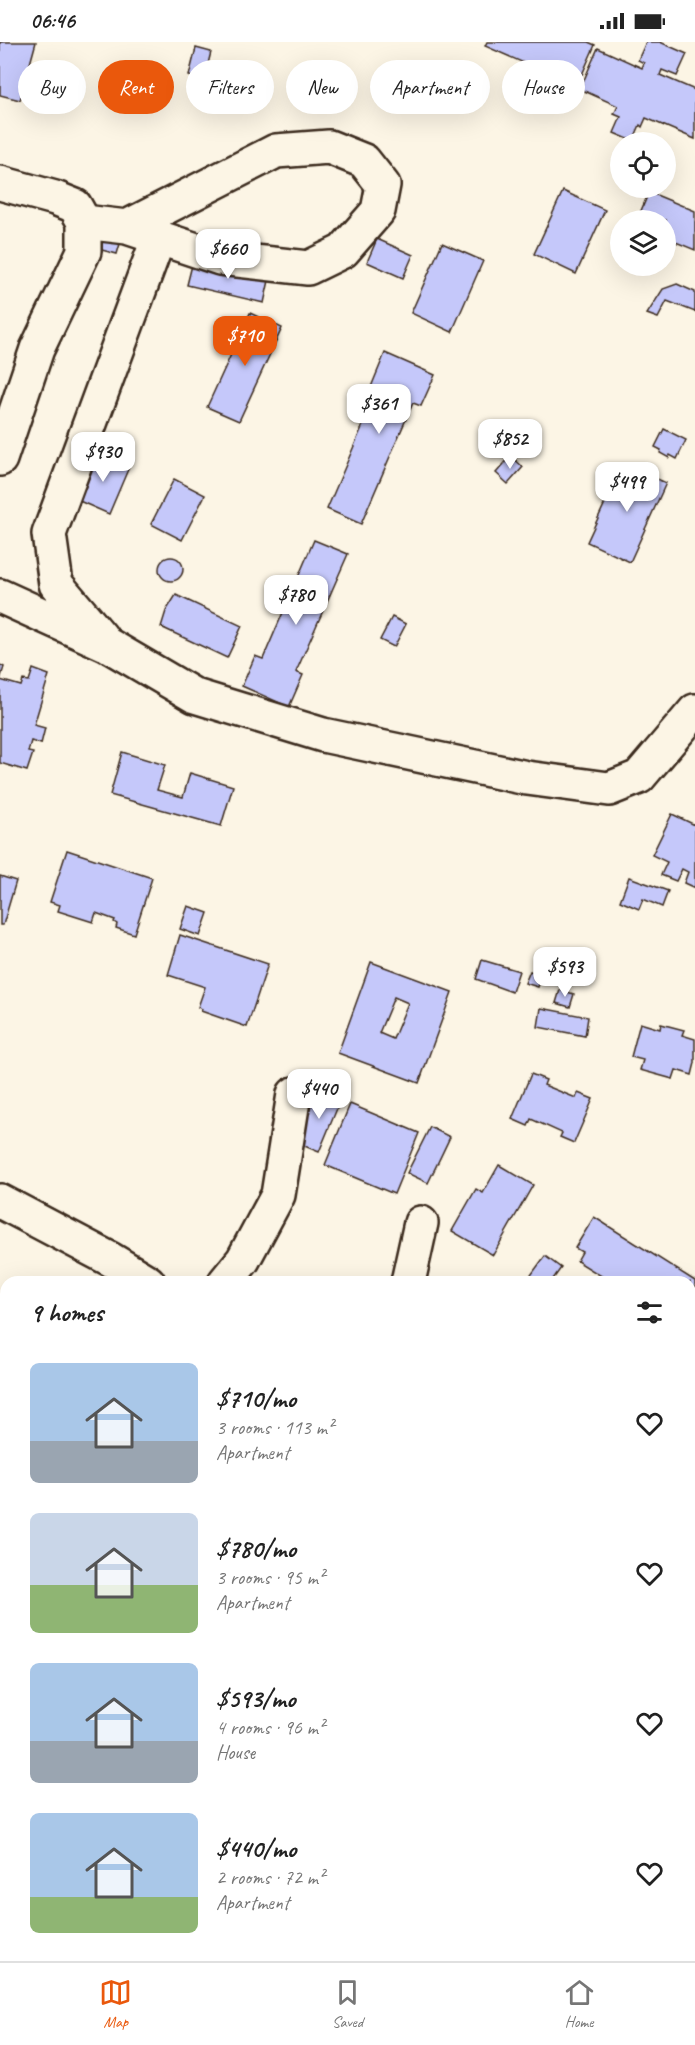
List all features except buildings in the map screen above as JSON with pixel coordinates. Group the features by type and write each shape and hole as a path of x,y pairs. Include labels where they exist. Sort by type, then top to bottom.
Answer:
{"street":[{"path":"84,222 127,227 220,258 308,268 343,251 378,211 383,185 364,161 329,147 276,151 127,227"},
{"path":"0,183 75,206 84,222 84,251 37,349 0,459"},
{"path":"108,645 56,584 49,534 159,237"},
{"path":"0,596 108,645 195,696 323,735 527,778 609,789 639,777 695,711"},
{"path":"230,1276 243,1260 278,1195 294,1094"},
{"path":"0,1201 138,1276"},
{"path":"409,1276 421,1223"}]}
